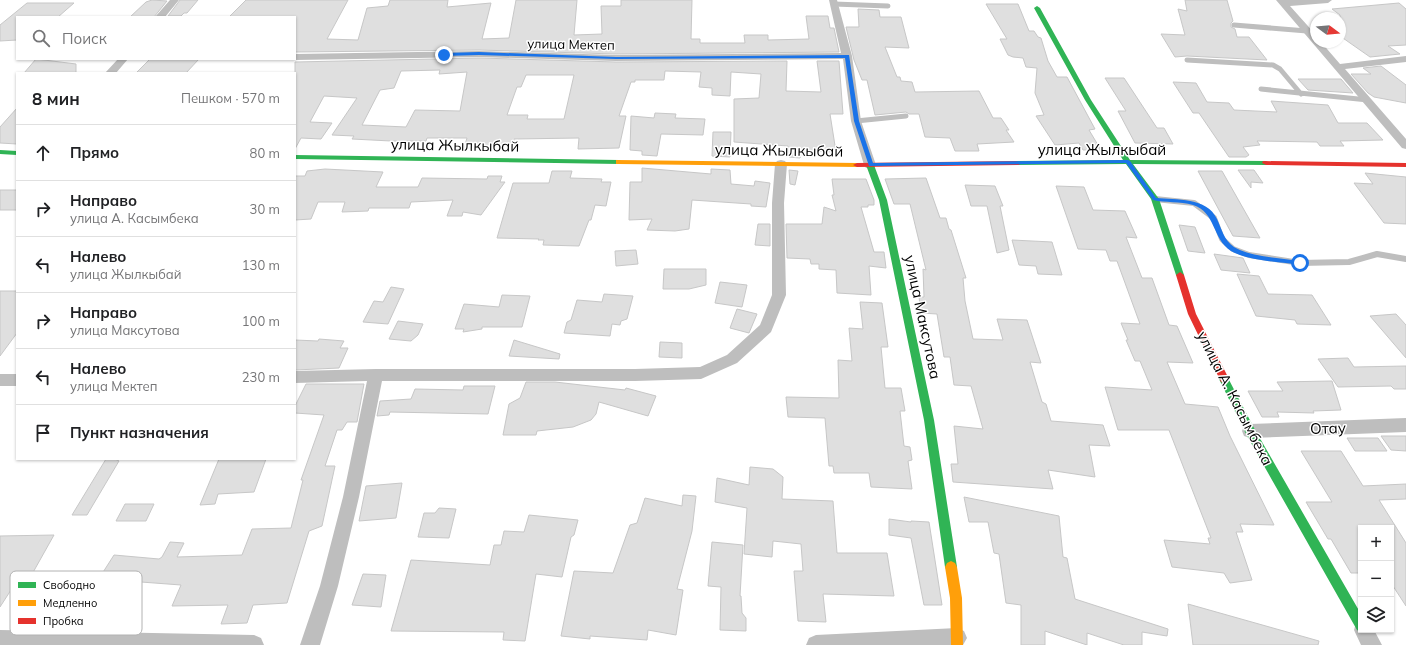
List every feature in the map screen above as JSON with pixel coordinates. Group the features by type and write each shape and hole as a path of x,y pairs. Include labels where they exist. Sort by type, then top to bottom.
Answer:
{"street":[{"path":"161,16 175,0"},
{"path":"1281,2 1328,0"},
{"name":"улица Максутова","path":"833,2 847,56 856,121 883,200 929,420 956,598 957,641"},
{"path":"1281,2 1310,35"},
{"name":"улица А. Касымбека","path":"1037,8 1088,100 1128,162 1155,199 1192,314 1250,431 1358,621"},
{"path":"1322,48 1368,100 1406,146"},
{"name":"улица Мектеп","path":"296,56 479,54 616,58 847,56"},
{"path":"1339,67 1406,59"},
{"path":"111,72 122,60"},
{"path":"0,152 16,153"},
{"name":"улица Жылкыбай","path":"296,157 870,165 1128,162 1406,165"},
{"path":"296,377 376,375 635,375 701,373 732,359 766,328 779,295 778,203 781,164"},
{"path":"310,645 331,579 351,497 376,375"},
{"path":"0,380 16,380"},
{"name":"Отау","path":"1250,431 1406,425"},
{"path":"1365,633 1372,645"},
{"path":"0,640 254,645"},
{"path":"816,645 957,641"}],"lane":[{"path":"833,2 888,6"},
{"path":"1234,25 1307,31"},
{"path":"1187,60 1273,65 1280,69 1301,94"},
{"path":"1261,89 1368,100"},
{"path":"856,121 906,116"},
{"path":"1155,199 1194,203 1214,218 1222,239 1233,249 1249,255 1300,263 1349,262 1377,254 1406,259"}],"building":[{"path":"152,0 167,1 155,16 131,16 146,2"},
{"path":"180,0 198,0 187,13 184,13 181,16 168,16"},
{"path":"246,0 348,0 327,39 358,40 367,8 388,6 390,0 448,0 447,7 491,3 482,39 509,38 516,0 577,0 574,35 602,34 601,6 621,6 621,0 692,0 691,39 700,39 700,43 745,43 744,35 768,35 768,40 809,39 806,16 828,16 830,28 834,28 839,52 616,54 479,50 296,52 296,16 230,16"},
{"path":"1185,0 1227,0 1233,21 1231,23 1231,27 1235,29 1237,37 1249,37 1267,60 1187,56 1175,57 1161,34 1185,35 1178,9 1187,11"},
{"path":"27,3 74,3 59,16 16,16 16,40 0,41 0,25"},
{"path":"1399,3 1406,9 1406,45 1388,46 1400,54 1370,57 1346,40 1346,12 1336,12 1332,9"},
{"path":"986,4 1018,4 1029,31 1034,31 1038,37 1041,38 1048,61 1057,77 1067,77 1095,129 1089,130 1101,150 1083,150 1079,143 1055,145 1036,116 1044,115 1035,93 1037,68 1026,67 1023,58 1008,55 1000,39 1007,39"},
{"path":"858,9 879,10 880,17 901,17 909,48 885,47 897,77 900,77 901,81 912,82 915,92 979,91 993,118 1001,118 1009,130 1006,130 1014,142 977,144 979,151 955,151 950,138 925,137 919,114 909,114 906,112 875,115 867,80 862,80 854,60 846,27 859,27"},
{"path":"479,58 616,62 787,61 786,91 821,92 817,61 839,61 843,114 830,114 836,152 802,151 800,158 789,157 788,146 734,142 734,99 759,98 761,74 731,72 730,96 712,95 712,88 699,87 701,72 665,71 664,80 635,80 635,82 631,82 619,116 626,116 619,148 578,149 579,138 514,139 513,145 489,146 489,148 464,148 467,138 427,138 426,141 352,139 354,136 332,135 357,98 324,96 310,122 332,123 321,139 301,138 296,147 295,62","holes":["440,70 439,74 467,72 460,111 415,110 406,127 362,125 380,90 394,88 401,71","526,75 574,75 564,119 527,119 528,115 507,115 517,87 521,87"]},
{"path":"35,60 76,64 76,72 25,72"},
{"path":"149,60 198,60 187,72 137,72"},
{"path":"1381,66 1406,85 1406,103 1374,97 1368,93 1351,74 1371,74 1363,68"},
{"path":"1105,78 1124,78 1157,128 1164,128 1173,144 1135,143 1118,111 1126,111"},
{"path":"1298,79 1341,79 1353,93 1308,90"},
{"path":"1173,82 1196,83 1207,102 1229,103 1234,110 1277,112 1271,101 1328,105 1338,123 1367,123 1383,140 1340,141 1344,146 1320,146 1317,142 1257,141 1260,145 1243,147 1249,155 1246,157 1229,157 1199,113 1193,113"},
{"path":"16,109 16,144 0,143 0,127"},
{"path":"655,113 676,114 675,118 705,119 703,135 661,134 657,156 642,155 642,151 630,150 631,116 654,118"},
{"path":"713,132 731,132 730,157 712,156"},
{"path":"642,168 711,174 711,169 730,170 731,184 754,186 755,181 770,183 766,207 751,206 751,204 692,200 689,229 675,231 647,230 652,219 629,220 630,182 642,182"},
{"path":"325,169 383,172 376,187 418,187 422,178 487,179 488,176 502,176 500,182 505,182 481,215 463,212 462,216 447,216 453,200 411,202 409,208 369,208 368,211 342,212 345,202 318,202 311,219 296,220 296,176 305,176 307,171"},
{"path":"789,170 798,171 795,185 790,184"},
{"path":"1238,170 1254,170 1263,183 1251,182 1251,188"},
{"path":"552,171 572,171 570,178 602,179 601,182 611,182 606,206 595,205 591,220 589,220 579,246 543,245 544,240 538,240 539,239 497,238 513,183 549,183"},
{"path":"1198,171 1222,171 1260,238 1233,236"},
{"path":"1365,173 1406,177 1406,224 1384,223 1354,183 1373,184"},
{"path":"926,178 940,218 946,218 949,229 951,230 966,278 963,278 965,301 973,339 1003,340 997,319 1027,320 1041,363 1030,362 1042,402 1046,404 1051,421 1103,425 1110,446 1089,445 1095,477 1048,470 1053,489 953,482 951,464 958,464 954,426 983,429 971,386 954,385 950,357 944,357 937,314 921,313 919,297 924,297 923,269 926,270 910,204 894,204 885,179"},
{"path":"832,179 866,179 874,200 874,205 861,207 874,252 884,252 886,268 869,266 871,295 837,293 836,270 819,269 819,264 811,264 810,259 787,258 786,224 822,224 824,207 836,211 832,195 834,195"},
{"path":"965,185 995,186 1003,206 1000,206 1009,250 997,253 987,206 971,206"},
{"path":"1056,186 1084,187 1093,210 1125,211 1137,238 1126,237 1142,278 1152,278 1169,325 1177,326 1193,363 1167,362 1185,404 1218,407 1230,436 1274,525 1240,524 1243,532 1236,532 1252,580 1230,583 1224,573 1172,567 1164,540 1210,544 1208,538 1211,538 1169,430 1118,430 1105,387 1152,390 1140,361 1135,361 1121,323 1140,324 1117,261 1110,261 1106,250 1078,249"},
{"path":"0,190 16,190 16,210 0,210"},
{"path":"758,224 770,224 770,246 755,245"},
{"path":"1179,225 1195,227 1205,253 1188,251"},
{"path":"1012,240 1052,242 1062,275 1038,274 1036,266 1019,265"},
{"path":"636,250 638,264 616,266 615,251"},
{"path":"1214,254 1243,258 1250,273 1221,270"},
{"path":"664,269 706,269 706,285 689,289 663,289"},
{"path":"1237,274 1259,276 1268,294 1312,295 1331,325 1297,324 1295,320 1256,316"},
{"path":"720,282 747,285 742,307 715,303"},
{"path":"391,287 404,289 388,324 363,322 374,301 383,302"},
{"path":"0,291 16,291 16,334 0,356"},
{"path":"604,294 633,296 627,319 621,321 620,325 612,324 610,336 564,333 567,322 571,320 577,300 602,302"},
{"path":"502,295 530,296 522,327 482,327 482,329 463,332 464,329 455,329 464,304 499,307"},
{"path":"860,302 882,303 888,347 881,347 885,388 901,388 905,411 900,411 904,446 910,447 912,460 908,461 912,489 871,487 869,473 834,473 833,466 829,466 825,418 788,417 786,397 839,398 838,360 852,361 849,328 863,329"},
{"path":"737,309 757,314 749,333 730,328"},
{"path":"1396,314 1406,325 1406,358 1370,316"},
{"path":"398,321 423,324 418,335 411,341 389,339"},
{"path":"319,339 344,341 340,348 348,348 339,368 296,370 296,340 318,341"},
{"path":"514,340 560,354 559,359 509,356"},
{"path":"660,342 682,343 682,358 659,357"},
{"path":"1348,358 1354,367 1406,366 1406,389 1394,389 1391,386 1338,387 1318,359"},
{"path":"1332,381 1341,410 1313,411 1314,413 1277,412 1279,417 1262,417 1248,391 1283,391 1277,382"},
{"path":"526,382 555,382 625,390 626,388 656,396 648,416 599,402 596,414 591,420 573,427 537,431 536,435 503,435 509,404 520,398"},
{"path":"306,384 364,384 357,422 347,422 342,430 337,430 325,466 335,466 322,526 309,531 287,603 253,605 247,623 221,624 228,605 172,606 181,585 142,582 142,571 104,571 114,555 159,559 162,557 170,542 184,543 177,557 242,555 252,529 291,528 303,480 301,480 324,415 296,413 296,404"},
{"path":"464,386 495,386 488,414 390,412 389,415 377,416 380,401 411,399 415,389 463,390"},
{"path":"1381,436 1406,436 1406,451 1391,450"},
{"path":"1347,438 1378,438 1387,451 1355,451"},
{"path":"1301,451 1341,451 1363,486 1406,484 1406,499 1379,500 1406,543 1406,606 1394,588 1394,525 1358,525 1358,573 1351,573 1331,539 1328,539 1306,502 1332,502"},
{"path":"105,460 119,461 87,515 72,515"},
{"path":"219,460 266,460 254,492 218,494 215,504 200,505"},
{"path":"750,467 773,469 783,477 782,499 833,501 837,553 887,553 894,596 823,594 826,622 798,621 794,571 803,571 801,544 773,541 772,557 744,554 747,508 715,502 717,478 749,485"},
{"path":"402,483 396,518 359,521 366,486"},
{"path":"683,495 696,496 692,531 677,589 683,590 676,635 648,630 647,640 590,636 590,639 561,636 574,571 613,573 630,525 637,523 645,498 682,506"},
{"path":"964,497 1059,516 1063,557 1067,558 1075,599 1168,629 1167,636 1142,632 1142,645 1124,645 1087,633 1087,645 1045,631 1045,645 1021,645 1021,605 1006,603 999,554 994,553 988,522 969,522"},
{"path":"125,504 154,504 146,521 116,521"},
{"path":"439,508 456,509 449,538 418,537 424,513 435,513"},
{"path":"529,515 578,520 574,535 571,537 562,577 536,574 525,641 503,640 504,632 391,631 411,560 490,565 494,545 501,545 504,531 524,532"},
{"path":"889,519 911,522 929,522 942,605 924,605 911,538 889,535"},
{"path":"54,535 34,571 10,571 10,592 0,607 0,536"},
{"path":"712,542 743,545 740,596 742,613 746,618 746,631 720,630 721,587 708,586"},
{"path":"363,574 386,575 381,607 352,605"},
{"path":"1188,604 1319,641 1318,645 1193,645"}],"traffic: fast":[{"path":"1037,8 1088,100 1128,162 1155,199 1180,275"},
{"path":"0,152 16,153"},
{"path":"296,157 619,162"},
{"path":"1016,163 1266,163"},
{"path":"870,165 883,200 929,420 951,567"},
{"path":"1224,379 1250,431 1358,621"}],"traffic: slow":[{"path":"619,162 857,165"},
{"path":"951,567 956,598 957,645"}],"traffic: jam":[{"path":"857,165 1016,163"},
{"path":"1266,163 1406,165"},
{"path":"1180,275 1192,314 1224,379"}],"route":[{"path":"444,55 479,54 616,58 847,56 856,121 870,165 1128,162 1155,199 1194,203 1204,209 1214,218 1222,239 1233,249 1249,255 1300,263"}]}
